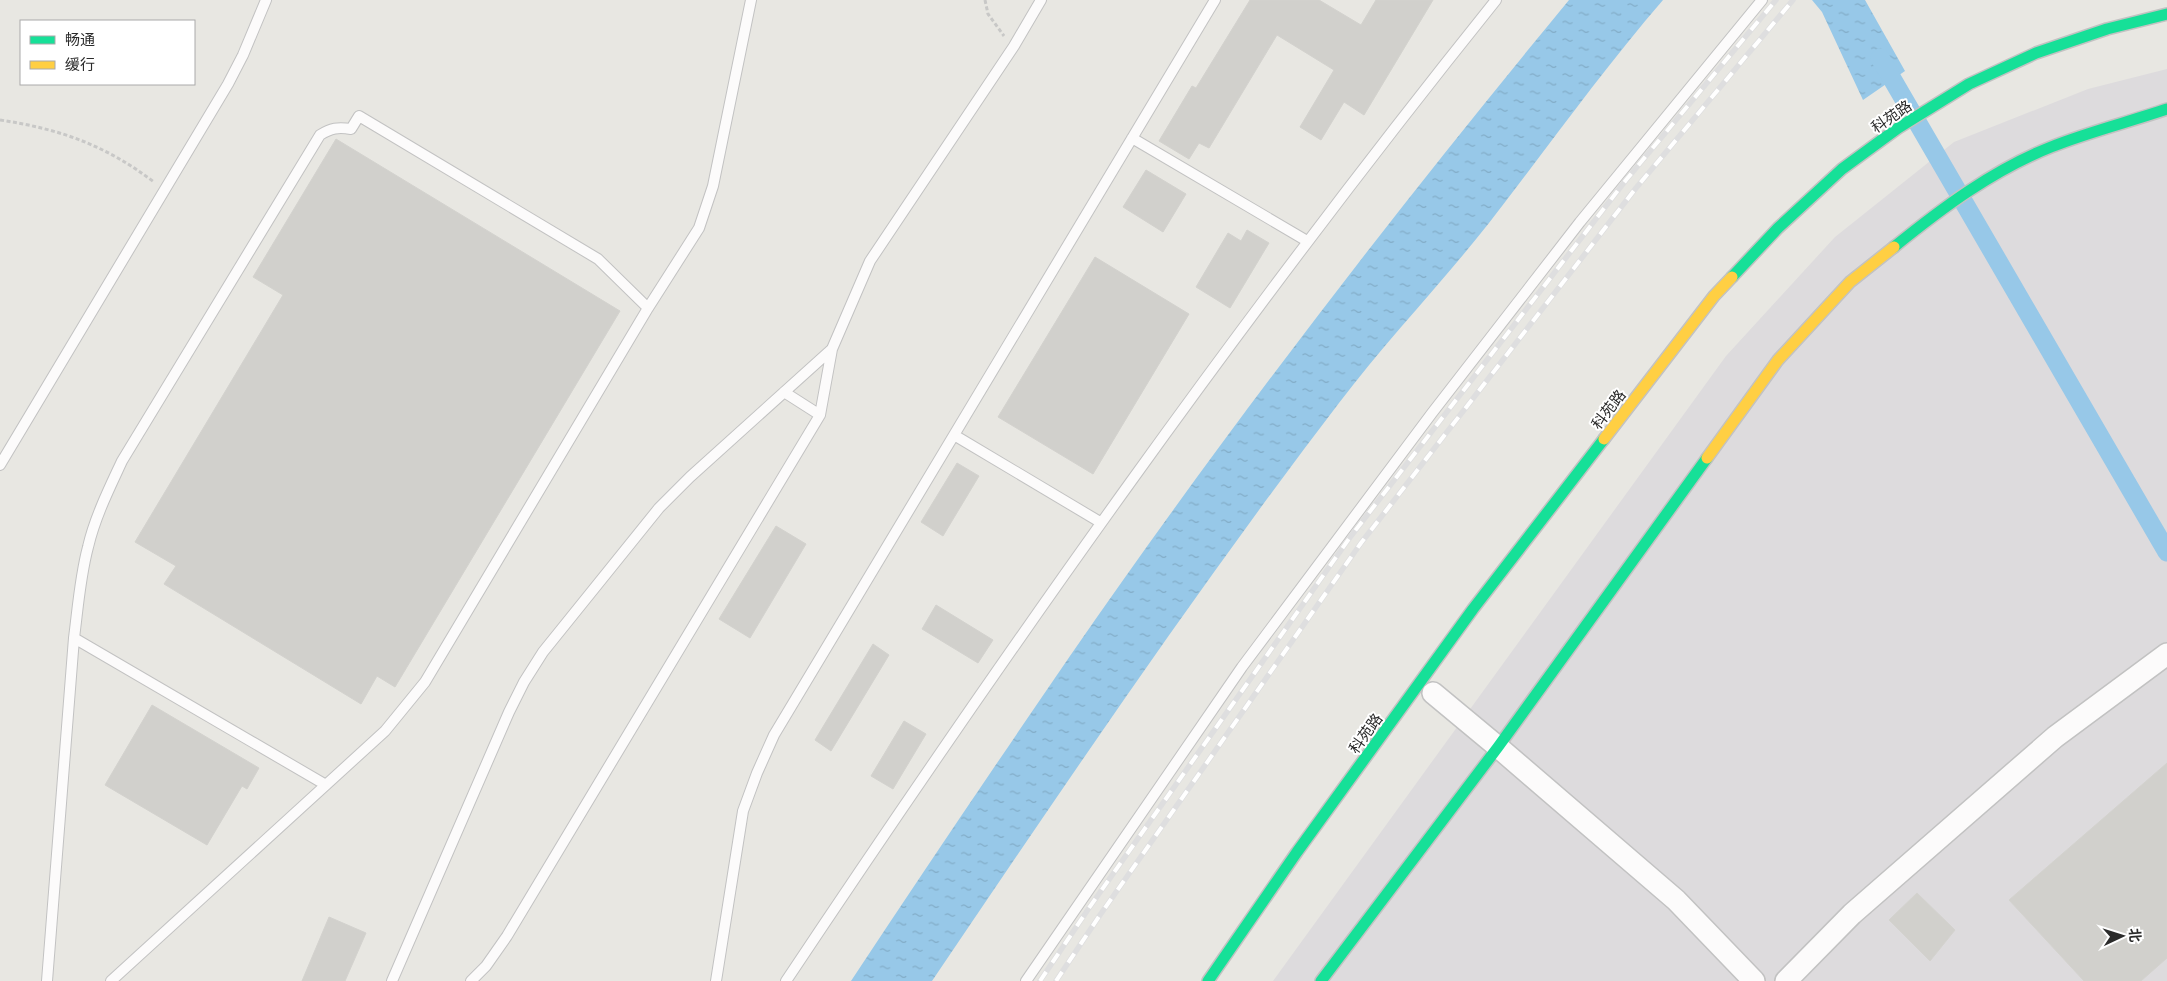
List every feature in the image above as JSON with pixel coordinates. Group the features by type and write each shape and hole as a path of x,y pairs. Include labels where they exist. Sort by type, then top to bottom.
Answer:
{"street":[{"name":"科苑路","path":"1208,981 1297,852 1429,691 1473,609 1714,296 1778,228 1842,169 1898,128 1970,84 2036,53 2107,29 2167,14"},
{"path":"1321,981 1498,746 1778,360 1850,282 1932,216 1983,181 2050,147 2167,109"},
{"path":"1786,981 1852,914 2055,737 2167,654"},
{"path":"1429,691 1498,746 1676,900 1754,981"}],"lane":[{"path":"0,465 228,84 243,55 266,0"},
{"path":"111,981 386,731 425,682 648,308 699,228 708,207 751,0"},
{"path":"471,981 486,966 507,936 820,415 832,348 870,261 1014,46 1041,0"},
{"path":"716,981 743,811 774,735 1216,0"},
{"path":"1026,981 1242,667 1420,429 1580,222 1762,0"},
{"path":"786,981 907,799 1100,522 1306,241 1494,1"},
{"path":"47,981 74,638 79,592 88,546 103,502 122,461 320,136 329,129 339,127 351,129 359,116 598,259 648,308"},
{"path":"1132,138 1306,241"},
{"path":"392,981 509,712 524,682 543,652 659,508 690,477 832,348"},
{"path":"784,392 820,415"},
{"path":"954,435 1100,522"},
{"path":"74,638 326,785"}],"path":[{"path":"985,0 988,14 998,29 1014,46"},
{"path":"0,120 62,133 87,141 136,169 164,190"}],"shaded area":[{"path":"2167,69 2167,981 1273,981 1726,356 1835,237 1954,142 2088,89"}],"water":[{"path":"1569,0 1663,0 1596,82 1489,223 1357,380 1286,474 1131,689 932,981 851,981 1070,656 1189,488 1375,241"},
{"path":"1812,0 1865,0 1905,71 1863,100 1822,12"}],"building":[{"path":"1250,0 1319,0 1361,25 1376,0 1433,0 1364,115 1344,102 1321,140 1300,127 1334,70 1277,35 1209,148 1199,143 1189,159 1159,141 1192,86 1196,88"},
{"path":"336,139 620,311 395,687 377,676 361,704 164,584 176,566 135,542 283,295 253,277"},
{"path":"1146,170 1186,194 1163,232 1123,207"},
{"path":"1247,230 1269,243 1230,308 1196,287 1228,233 1241,241"},
{"path":"1095,257 1189,314 1093,474 998,417"},
{"path":"957,463 979,476 943,536 921,522"},
{"path":"776,526 806,544 750,638 719,619"},
{"path":"936,605 993,640 978,663 922,629"},
{"path":"873,644 889,655 831,751 815,740"},
{"path":"152,705 259,768 247,789 242,786 207,845 105,785"},
{"path":"904,721 926,734 893,789 871,776"},
{"path":"2167,763 2167,958 2141,981 2084,981 2009,900"},
{"path":"1917,893 1955,930 1930,961 1889,920"},
{"path":"329,917 366,933 345,981 302,981"}],"waterway":[{"path":"1880,58 2167,552"}],"railway":[{"path":"1040,981 1089,908 1351,536 1626,180 1776,0"},
{"path":"1056,981 1100,915 1361,543 1636,188 1793,0"}],"traffic: fast":[{"path":"1732,277 1778,228 1842,169 1898,128 1969,84 2036,53 2107,29 2167,14"},
{"path":"1894,247 1988,178 2030,156 2079,137 2167,109"},
{"path":"1208,981 1297,852 1473,609 1604,439"},
{"path":"1321,981 1498,747 1707,458"}],"traffic: slow":[{"path":"1707,458 1778,360 1850,282 1894,247"},
{"path":"1604,439 1714,296 1732,277"}]}
